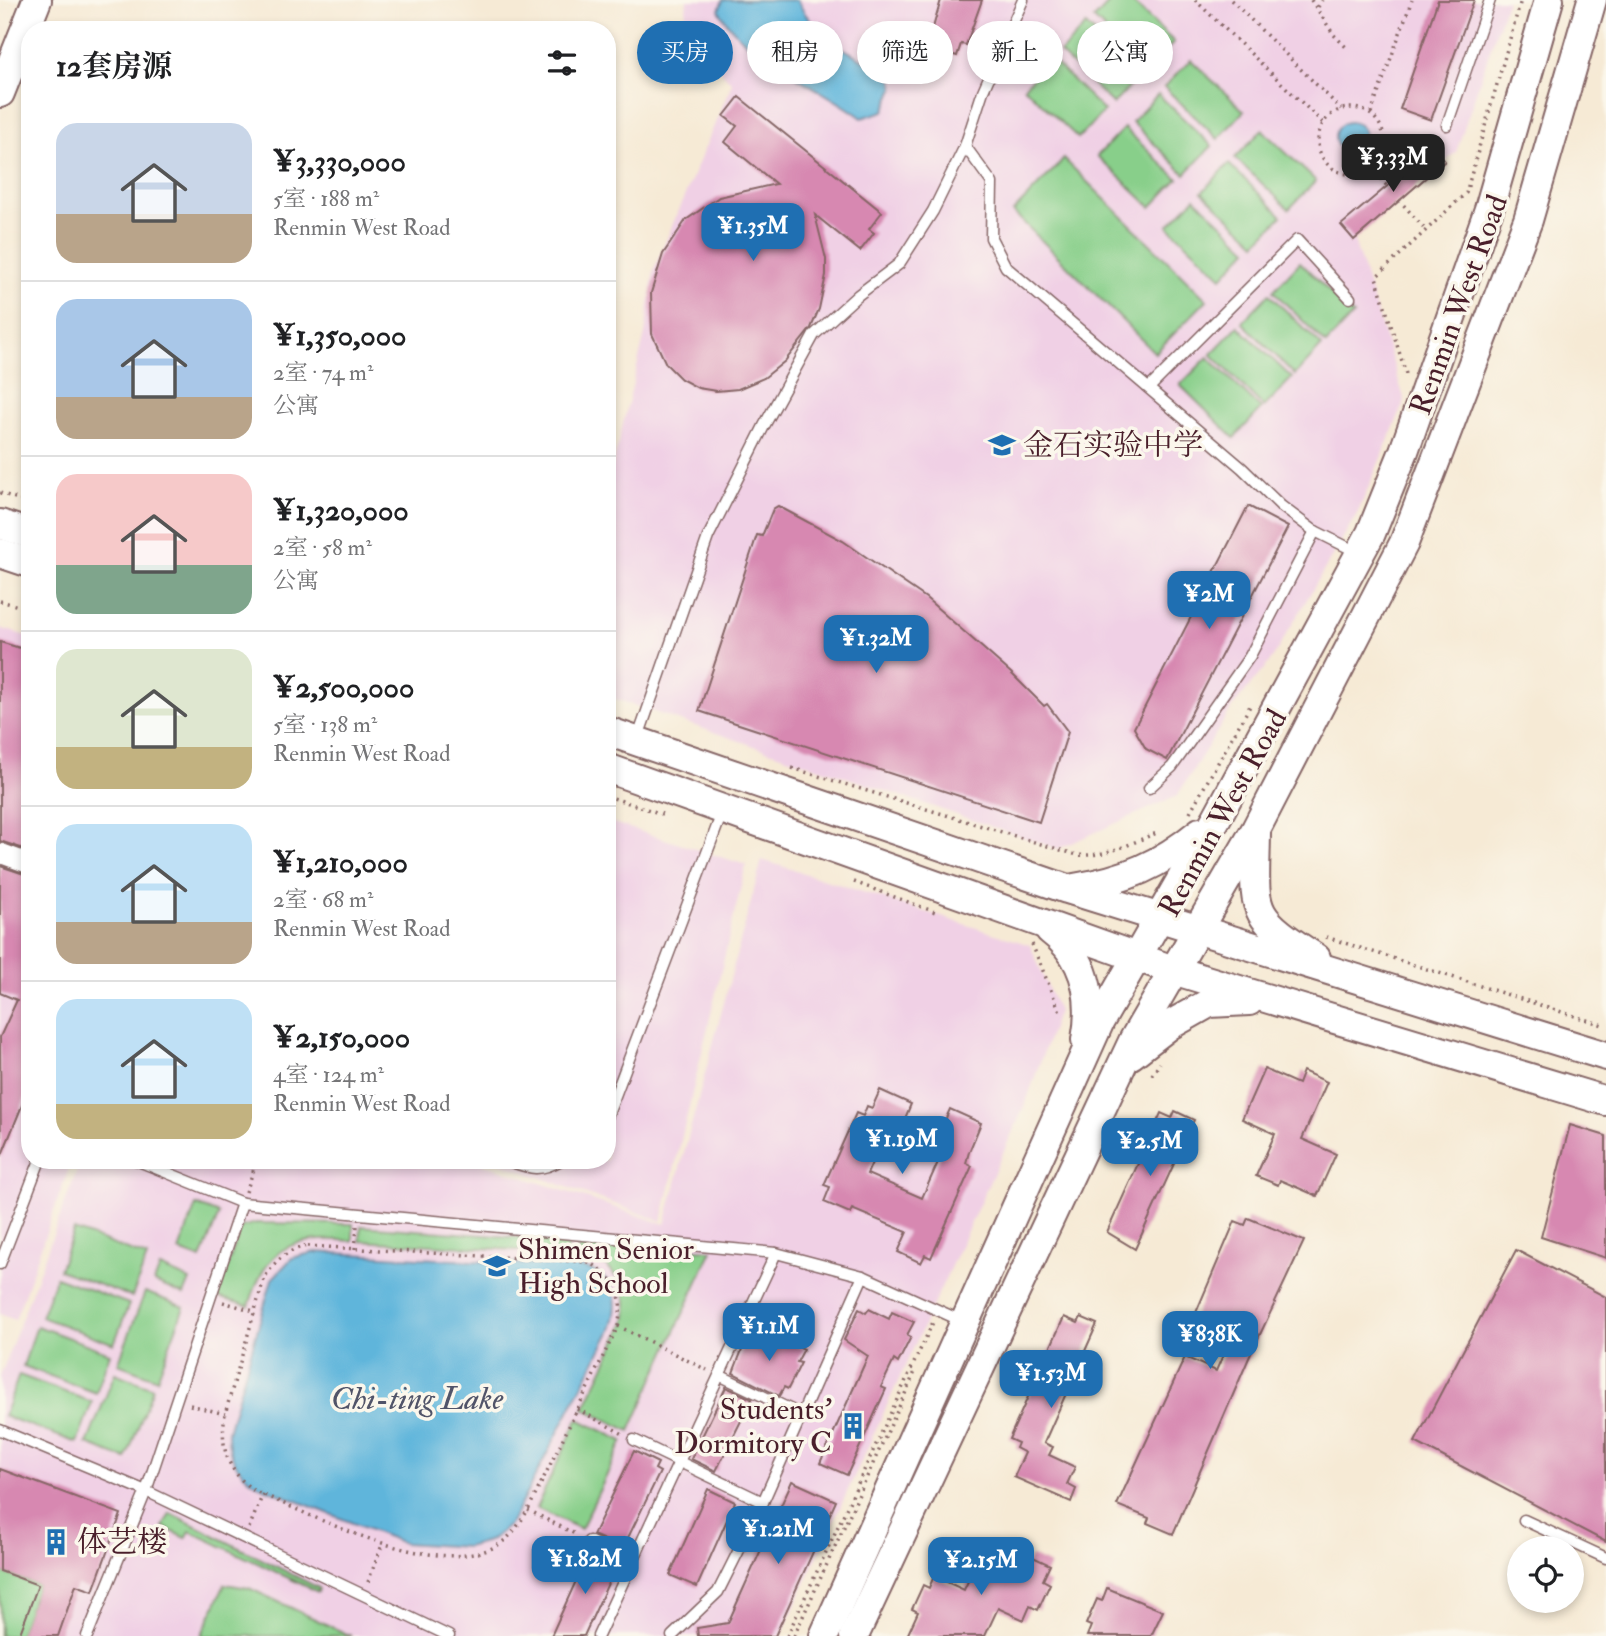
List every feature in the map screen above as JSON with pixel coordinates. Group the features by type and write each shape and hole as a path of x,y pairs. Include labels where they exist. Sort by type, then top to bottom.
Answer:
{"street":[{"path":"29,21 37,0"},
{"path":"824,1636 949,1316 1081,1065 1100,1021 1216,819 1359,554 1404,451 1489,209 1549,0"},
{"name":"Renmin West Road","path":"854,1636 1124,1061 1173,970 1256,830 1397,556 1419,506 1528,220 1592,0"},
{"path":"0,93 21,40"},
{"path":"0,524 21,531"},
{"path":"0,553 21,560"},
{"path":"616,734 1067,889 1606,1056"},
{"path":"616,771 723,810 1037,934 1068,943 1085,978 1087,1031 1081,1065"},
{"path":"1067,889 1111,883 1168,858 1216,819"},
{"path":"1256,830 1255,897 1260,914 1272,929 1346,976"},
{"path":"0,853 21,861"},
{"path":"1037,934 1136,958 1606,1101"},
{"path":"1124,1061 1170,1025 1209,1003 1270,1000"}],"lane":[{"path":"636,741 708,537 789,380 814,335 858,295 899,264 933,211 965,146 983,91 1023,0"},
{"path":"1447,125 1490,0"},
{"path":"965,146 992,183 991,238 1006,267 1149,388 1281,506 1315,531 1359,554"},
{"path":"1149,388 1297,240 1350,298"},
{"path":"1149,788 1172,767 1250,656 1315,531"},
{"path":"616,1093 723,810"},
{"path":"0,1264 37,1169"},
{"path":"158,1169 242,1203 776,1253 863,1276 949,1316"},
{"path":"87,1636 146,1491 242,1203"},
{"path":"598,1636 776,1253"},
{"path":"672,1636 718,1592 763,1502 863,1276"},
{"path":"721,1376 802,1415"},
{"path":"0,1430 146,1491 449,1636"},
{"path":"634,1440 763,1502"},
{"path":"1524,1520 1606,1559"},
{"path":"589,1541 634,1563"}],"path":[{"path":"1195,0 1323,123"},
{"path":"1231,0 1341,109"},
{"path":"1311,0 1334,35 1347,48"},
{"path":"1318,8 1322,0"},
{"path":"1371,113 1412,0"},
{"path":"1409,386 1376,277 1466,193 1521,0"},
{"path":"1351,107 1371,113 1378,121 1384,141 1383,151 1371,168 1349,174 1328,165 1318,145 1323,123 1341,109 1351,107"},
{"path":"1371,168 1387,186"},
{"path":"1399,201 1426,231"},
{"path":"0,493 21,500"},
{"path":"0,601 21,607"},
{"path":"791,768 1077,855 1096,856 1130,844"},
{"path":"616,799 673,817"},
{"path":"847,879 944,915"},
{"path":"1037,934 1060,1012"},
{"path":"1319,934 1606,1026"},
{"path":"1152,1075 1164,1056"},
{"path":"242,1203 254,1169"},
{"path":"355,1249 358,1214"},
{"path":"296,1248 589,1262 606,1271 619,1288 622,1307 618,1326 528,1510 511,1534 487,1550 468,1554 412,1552 382,1545 263,1494 236,1477 225,1456 222,1436 225,1414 254,1311 271,1265 296,1248"},
{"path":"209,1298 254,1311"},
{"path":"787,1636 949,1316"},
{"path":"793,1636 949,1316"},
{"path":"618,1326 721,1376"},
{"path":"175,1401 225,1414"},
{"path":"577,1409 634,1440"},
{"path":"245,1539 263,1494"},
{"path":"528,1510 589,1541"},
{"path":"363,1595 382,1545"}],"shaded area":[{"name":"金石实验中学","path":"687,0 1507,0 1456,152 1354,240 1405,401 1358,512 1272,659 1231,709 1177,796 1058,849 616,699 616,452 645,334 654,269 733,84 733,21 685,21"},
{"path":"0,628 21,634 21,1169 69,1169 15,1320 0,1314"},
{"path":"616,824 746,865 662,1221 516,1169 616,1169"},
{"name":"Shimen Senior High School","path":"762,860 1030,945 1058,1011 1025,1105 781,1636 0,1636 0,1377 78,1169 498,1169 665,1224"}],"green space":[{"path":"1112,0 1130,0 1152,21 1096,21 1094,19"},
{"path":"1077,35 1077,69 1063,56 1063,50"},
{"path":"1191,60 1244,111 1218,139 1164,87 1173,84 1173,78"},
{"path":"1063,71 1104,111 1078,138 1024,87 1027,84 1063,84"},
{"path":"1092,84 1132,84 1113,104"},
{"path":"1158,94 1212,146 1185,174 1132,122"},
{"path":"1124,128 1178,179 1151,207 1097,156"},
{"path":"1262,130 1316,181 1289,209 1235,158"},
{"path":"1064,159 1207,300 1155,353 1013,212"},
{"path":"1229,164 1282,216 1256,243 1202,192"},
{"path":"1195,198 1248,249 1222,277 1168,226"},
{"path":"1300,262 1353,315 1326,344 1273,291"},
{"path":"1269,294 1322,346 1295,375 1242,322"},
{"path":"1238,326 1292,378 1264,407 1211,354"},
{"path":"1208,357 1261,409 1234,438 1180,385"},
{"path":"196,1205 219,1214 201,1259 179,1251"},
{"path":"256,1223 353,1224 353,1241 314,1240 285,1249 264,1269 249,1306 217,1297 241,1227"},
{"path":"361,1226 568,1241 567,1253 360,1241"},
{"path":"74,1230 147,1257 132,1297 59,1270"},
{"path":"578,1241 712,1250 630,1431 584,1409 625,1322 626,1310 622,1288 616,1278 600,1262 578,1254"},
{"path":"160,1267 190,1280 184,1295 154,1282"},
{"path":"56,1277 129,1304 114,1344 41,1317"},
{"path":"145,1292 184,1307 157,1379 118,1364"},
{"path":"37,1326 110,1353 96,1393 23,1366"},
{"path":"115,1373 153,1388 126,1459 87,1444"},
{"path":"19,1375 92,1402 77,1443 4,1416"},
{"path":"578,1419 623,1441 581,1529 536,1508"},
{"path":"170,1513 319,1588 318,1592 190,1531 186,1538 163,1527"},
{"path":"0,1571 38,1585 19,1636 0,1636"},
{"path":"225,1584 249,1588 351,1636 201,1636"}],"water":[{"path":"723,0 797,0 810,21 747,21 747,44 733,30 733,21 726,21 719,10"},
{"path":"843,49 857,56 857,84 894,84 894,88 884,111 862,118 808,84 843,84"},
{"path":"1350,122 1361,126 1365,137 1361,148 1350,152 1339,148 1335,137 1339,126"},
{"name":"Chi-ting Lake","path":"315,1252 579,1267 601,1275 613,1289 616,1308 611,1330 511,1523 491,1540 467,1547 403,1543 262,1487 254,1483 236,1465 230,1450 228,1432 272,1279 292,1258"}],"building":[{"path":"941,0 982,0 975,21 967,21 967,42 966,45 961,44 957,56 953,55 953,21 935,21"},
{"path":"1438,0 1474,0 1431,120 1400,109"},
{"path":"739,97 882,212 869,229 874,233 860,251 815,215 826,259 826,275 819,309 811,328 785,361 764,378 738,389 716,391 698,388 681,379 666,364 652,334 651,293 663,254 686,220 719,197 776,184 725,142 737,126 724,116"},
{"path":"1434,147 1445,161 1354,240 1341,225"},
{"path":"778,506 843,541 926,598 1044,706 1047,704 1068,732 1039,822 699,711 757,535 762,536 773,509"},
{"path":"1248,506 1288,527 1167,760 1146,749 1134,728"},
{"path":"0,642 21,648 21,848 0,841"},
{"path":"0,866 21,873 21,1108 1,1157 0,1037 17,1000 0,993"},
{"path":"1264,1069 1298,1084 1303,1071 1327,1082 1302,1139 1336,1154 1317,1196 1280,1180 1278,1185 1256,1176 1275,1134 1242,1119"},
{"path":"880,1090 911,1104 899,1133 887,1128 867,1174 922,1198 943,1151 933,1147 950,1109 981,1123 966,1163 972,1166 931,1258 925,1255 921,1263 898,1252 907,1232 852,1209 850,1213 824,1202 830,1187 824,1185 856,1113 863,1116 867,1106 872,1108"},
{"path":"1175,1111 1194,1120 1135,1249 1107,1232 1161,1113 1172,1118"},
{"path":"1570,1125 1606,1136 1606,1258 1541,1237"},
{"path":"1248,1218 1304,1241 1248,1360 1173,1534 1147,1523 1149,1518 1117,1505 1185,1357 1216,1371 1227,1346 1200,1333 1202,1327 1192,1322 1235,1221 1245,1225"},
{"path":"1516,1250 1606,1297 1606,1542 1415,1442"},
{"path":"859,1309 866,1313 869,1309 889,1319 892,1312 914,1322 907,1335 911,1337 898,1363 894,1360 881,1387 886,1389 847,1475 820,1463 868,1356 844,1340"},
{"path":"1064,1317 1078,1323 1081,1317 1097,1324 1044,1443 1053,1447 1049,1455 1075,1467 1067,1484 1076,1489 1071,1502 1014,1477 1025,1453 1016,1448 1018,1443 1009,1439"},
{"path":"748,1335 756,1339 758,1335 778,1345 782,1338 804,1349 797,1362 801,1363 788,1389 784,1387 779,1396 733,1373"},
{"path":"726,1387 752,1399 716,1471 691,1459"},
{"path":"634,1451 658,1463 655,1469 660,1472 623,1548 593,1535"},
{"name":"体艺楼","path":"0,1469 121,1514 93,1591 76,1585 58,1636 19,1636 38,1585 0,1571"},
{"path":"792,1481 836,1501 775,1636 698,1636 697,1628 728,1623"},
{"path":"708,1489 735,1502 697,1587 670,1575"},
{"path":"991,1547 1027,1563 1031,1556 1050,1565 1043,1580 1050,1584 1038,1610 1030,1606 1024,1620 998,1608 985,1636 907,1636 918,1612 912,1609 923,1585 929,1588 934,1576 964,1590 980,1555 986,1558"},
{"path":"590,1550 616,1562 615,1568 584,1636 551,1636"},
{"path":"1107,1588 1163,1611 1151,1636 1087,1636 1091,1626 1086,1624 1097,1599 1102,1601"}],"place":[{"name":"金石实验中学","path":"1002,445"},
{"name":"Shimen Senior High School","path":"497,1266"},
{"name":"Students' Dormitory C","path":"853,1426"},
{"name":"体艺楼","path":"56,1542"}]}
